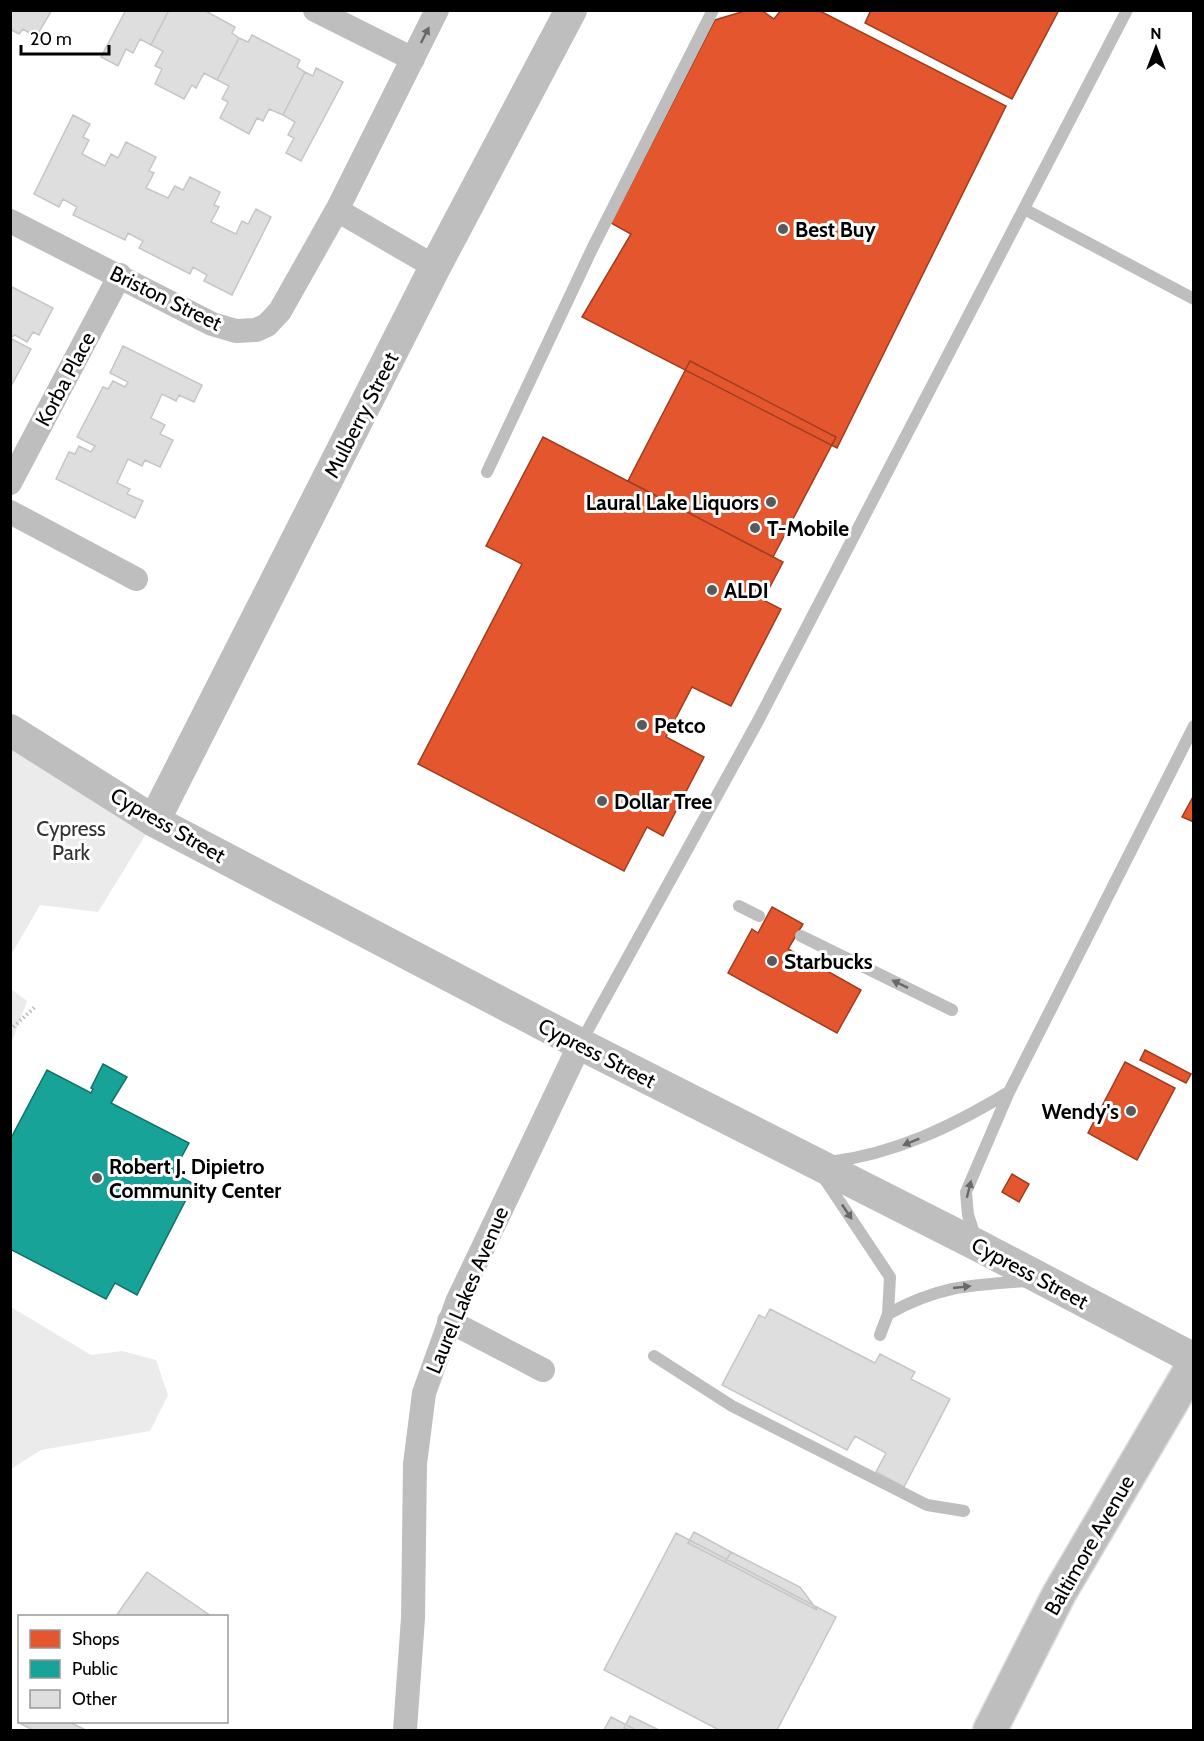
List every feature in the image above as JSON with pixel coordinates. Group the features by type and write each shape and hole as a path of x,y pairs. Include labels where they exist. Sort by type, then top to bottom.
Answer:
{"main road":[{"name":"Baltimore Avenue","path":"990,1731 1059,1594 1194,1364"}],"street":[{"path":"315,10 413,59"},
{"name":"Briston Street","path":"10,221 120,275 212,324 236,331 256,330 267,325 284,306 337,210 437,10"},
{"name":"Mulberry Street","path":"154,821 435,267 571,10"},
{"path":"337,210 435,267"},
{"name":"Korba Place","path":"10,483 120,275"},
{"path":"10,512 136,579"},
{"name":"Cypress Street","path":"10,730 154,821 580,1044 979,1246 1194,1359"},
{"name":"Laurel Lakes Avenue","path":"405,1731 412,1649 417,1429 423,1393 449,1321 580,1044"},
{"path":"449,1321 543,1370"}],"lane":[{"path":"487,472 592,249 713,10"},
{"path":"580,1044 758,721 1026,210 1127,10"},
{"path":"1026,210 1194,299"},
{"path":"979,1246 968,1215 966,1192 1009,1092 1194,726"},
{"path":"739,906 759,916"},
{"path":"801,936 952,1010"},
{"path":"880,1335 888,1314 890,1277 814,1164 851,1159 900,1146 958,1123 1009,1092"},
{"path":"888,1314 918,1297 956,1287 1042,1280"},
{"path":"654,1356 732,1406 927,1505 964,1510"}],"path":[{"path":"10,1030 36,1006"}],"green space":[{"name":"Cypress Park","path":"11,722 154,821 98,912 40,905 11,955"},
{"path":"11,989 27,1001 11,1044"},
{"path":"11,1307 91,1355 122,1351 156,1360 168,1395 150,1431 41,1450 11,1469"}],"building: Shops":[{"name":"Best Buy","path":"748,10 761,10 774,19 781,10 818,10 1006,106 837,448 582,317 631,234 611,223 715,20"},
{"path":"871,10 1059,10 1012,99 865,23"},
{"path":"690,361 836,437 773,557 628,481"},
{"path":"543,437 783,562 763,600 781,609 731,706 692,687 666,737 704,757 663,836 647,827 624,871 418,764 522,564 486,546"},
{"path":"1194,795 1194,822 1182,817"},
{"name":"Starbucks","path":"772,907 803,924 788,949 861,990 837,1033 728,973 752,929 758,933"},
{"path":"1145,1050 1191,1074 1186,1083 1140,1060"},
{"name":"Wendy's","path":"1125,1062 1175,1088 1137,1160 1088,1133"},
{"path":"1012,1174 1029,1184 1019,1202 1002,1192"}],"building: Public":[{"name":"Robert J. Dipietro Community Center","path":"103,1064 127,1077 111,1103 189,1143 173,1173 194,1184 137,1295 115,1283 106,1299 10,1249 10,1140 47,1070 91,1093 93,1089 91,1088"}],"building: Other":[{"path":"10,10 52,10 36,37 23,29 19,34 10,29"},
{"path":"126,10 169,10 151,45 140,39 133,53 126,49 118,66 101,57"},
{"path":"169,10 204,10 235,27 232,33 239,38 217,80 204,73 196,88 192,85 184,99 155,84 162,69 155,66 163,51 151,45"},
{"path":"252,35 300,60 297,67 305,72 283,115 269,109 263,121 257,118 249,134 220,118 228,102 222,99 229,86 217,80 239,38 248,42"},
{"path":"316,68 343,82 301,161 286,153 294,138 288,135 295,122 283,115 305,72 313,76"},
{"path":"73,115 90,124 83,137 89,140 82,154 105,166 111,154 118,158 126,142 156,157 149,171 154,173 146,188 168,198 175,186 183,190 190,177 220,192 214,205 219,207 211,222 236,234 242,221 248,224 256,209 271,217 232,295 204,281 207,275 193,267 190,274 139,248 143,241 128,233 125,240 73,215 77,207 63,199 59,207 34,194"},
{"path":"10,286 53,308 39,335 33,332 27,342 15,335 10,338"},
{"path":"10,338 31,349 10,388"},
{"path":"123,346 202,385 194,402 179,395 176,401 162,394 151,418 165,425 160,434 173,440 160,467 145,460 142,466 128,459 117,483 130,489 127,494 143,501 135,518 56,479 69,452 75,454 79,446 91,452 95,446 77,437 103,387 108,389 113,381 125,387 128,382 110,373"},
{"path":"770,1309 875,1363 880,1354 915,1372 911,1379 950,1399 904,1487 876,1472 886,1453 855,1436 847,1450 722,1385 759,1315 765,1318"},
{"path":"694,1532 731,1552 725,1562 688,1543"},
{"path":"676,1533 836,1617 777,1730 719,1730 604,1670"},
{"path":"731,1552 800,1587 817,1610 725,1562"},
{"path":"147,1572 210,1615 117,1615"},
{"path":"630,1716 659,1730 624,1728"},
{"path":"611,1717 636,1730 604,1730"},
{"path":"71,1723 86,1730 33,1730 21,1724"}],"place":[{"name":"Best Buy","path":"783,229"},
{"name":"Laural Lake Liquors","path":"771,502"},
{"name":"T-Mobile","path":"755,528"},
{"name":"ALDI","path":"712,590"},
{"name":"Petco","path":"642,725"},
{"name":"Dollar Tree","path":"602,801"},
{"name":"Starbucks","path":"772,961"},
{"name":"Wendy's","path":"1131,1111"},
{"name":"Robert J. Dipietro Community Center","path":"97,1178"}]}
